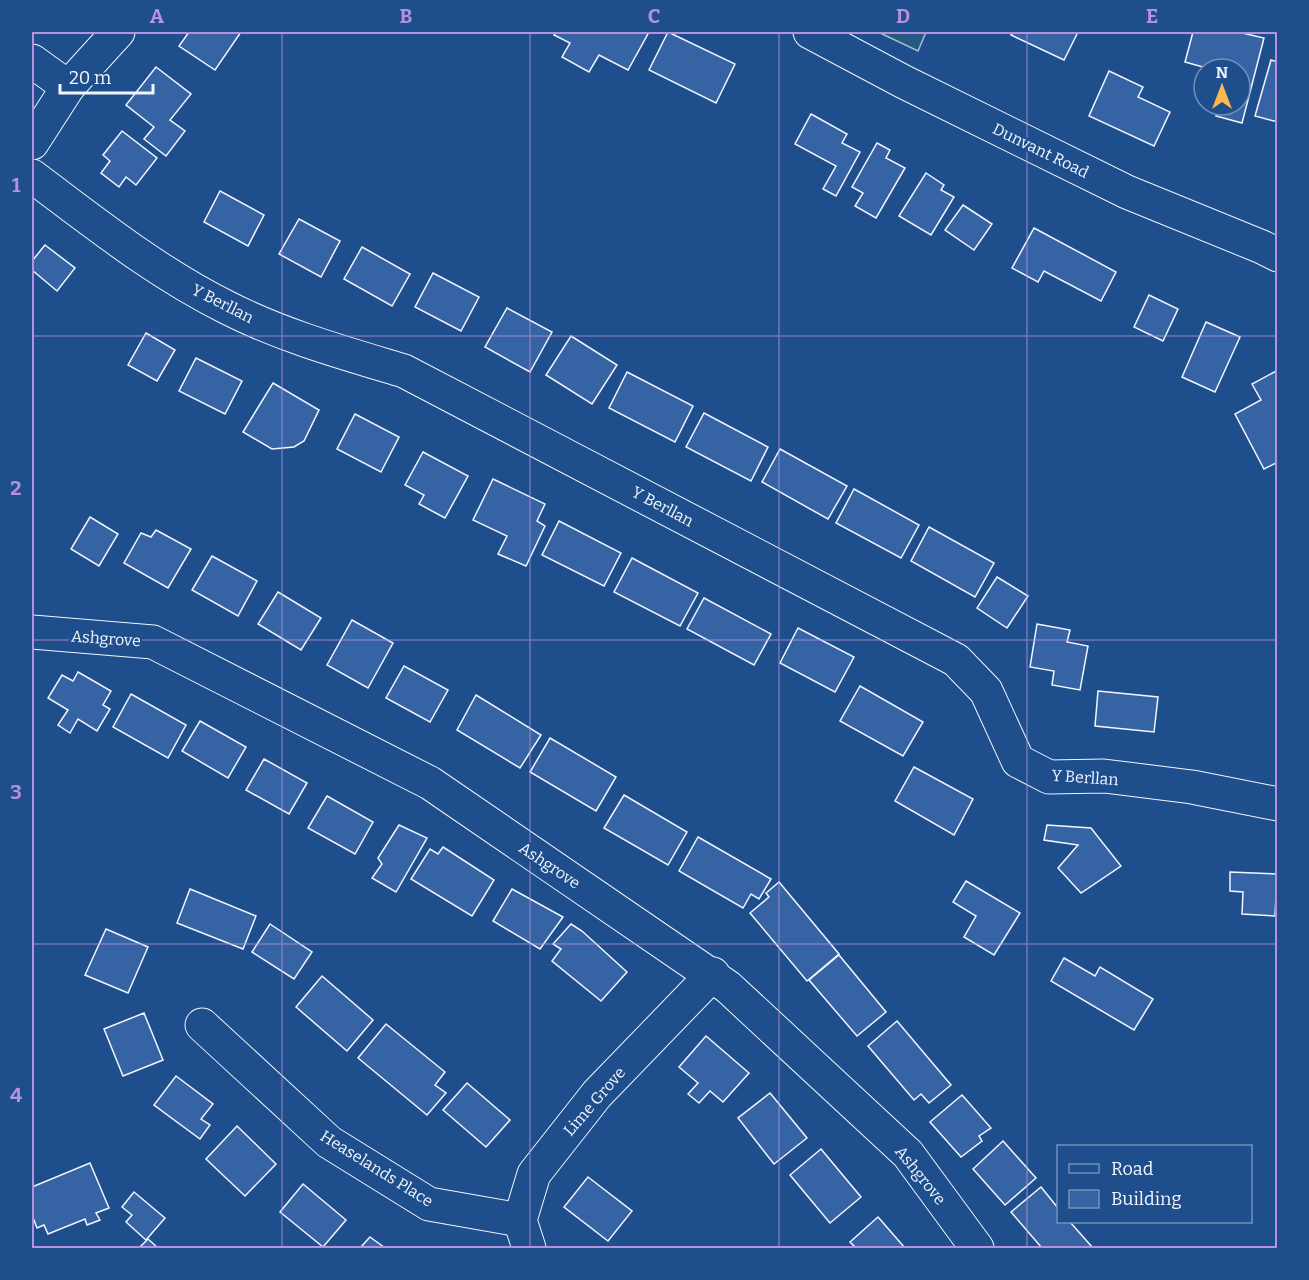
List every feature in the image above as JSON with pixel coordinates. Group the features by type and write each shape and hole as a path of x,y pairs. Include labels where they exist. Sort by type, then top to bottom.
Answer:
{"street":[{"path":"32,143 68,87 118,32"},
{"name":"Dunvant Road","path":"810,32 904,82 1128,192 1278,255"},
{"path":"32,61 68,87"},
{"name":"Y Berllan","path":"32,176 144,260 228,309 321,346 404,371 956,660 986,691 1018,760 1049,777 1104,776 1192,788 1278,804"},
{"name":"Ashgrove","path":"32,632 153,642 430,783 728,987 908,1154 977,1248"},
{"name":"Lime Grove","path":"524,1234 534,1174 597,1094 712,974"},
{"name":"Heaselands Place","path":"202,1025 328,1142 429,1204 524,1234"}],"shaded area":[{"path":"878,32 926,32 918,51"}],"building":[{"path":"189,32 241,32 215,70 179,46"},
{"path":"556,32 649,32 628,70 599,55 589,72 562,57 570,43 554,35"},
{"path":"668,32 735,64 716,103 649,70"},
{"path":"1013,32 1078,32 1064,60 1011,35"},
{"path":"1193,32 1238,32 1264,38 1252,84 1252,57 1192,57 1192,64 1185,62"},
{"path":"1271,60 1278,62 1278,122 1255,116"},
{"path":"156,67 191,94 170,120 185,131 166,156 144,139 154,127 126,105"},
{"path":"1109,71 1143,87 1138,97 1170,112 1154,146 1089,116"},
{"path":"811,114 847,134 842,143 860,152 836,196 823,189 836,166 795,144"},
{"path":"1220,117 1244,117 1242,123"},
{"path":"122,131 157,158 136,185 126,177 119,187 101,173 110,161 103,155"},
{"path":"877,143 890,150 886,158 905,168 876,218 855,206 863,193 852,187"},
{"path":"926,173 944,185 941,190 954,197 931,235 899,216"},
{"path":"220,191 264,215 248,246 204,222"},
{"path":"963,205 992,224 974,250 945,230"},
{"path":"299,219 340,241 321,277 279,254"},
{"path":"1034,228 1116,272 1101,301 1044,271 1038,282 1012,268"},
{"path":"45,245 75,268 57,291 32,270 32,261"},
{"path":"362,247 410,274 392,306 344,279"},
{"path":"433,273 479,297 461,331 415,307"},
{"path":"1149,295 1178,309 1163,341 1134,327"},
{"path":"507,308 552,332 530,372 485,347"},
{"path":"1206,322 1240,337 1215,392 1182,377"},
{"path":"146,333 175,350 157,381 128,365"},
{"path":"571,336 617,365 592,404 546,375"},
{"path":"196,358 242,381 225,414 179,391"},
{"path":"1278,370 1278,462 1264,469 1235,414 1261,400 1252,384"},
{"path":"627,372 693,406 675,442 609,408"},
{"path":"273,383 319,410 304,441 294,447 272,449 243,432"},
{"path":"704,413 768,447 751,481 686,447"},
{"path":"355,414 399,437 381,472 337,449"},
{"path":"780,449 847,486 828,519 762,482"},
{"path":"423,452 468,476 445,518 419,504 424,495 405,485"},
{"path":"493,479 545,504 537,521 545,526 526,566 498,554 507,536 473,520"},
{"path":"854,489 919,525 901,558 836,523"},
{"path":"90,517 118,534 99,566 71,549"},
{"path":"559,521 621,553 604,586 542,555"},
{"path":"929,527 994,563 975,597 911,561"},
{"path":"156,530 191,549 168,588 124,563 141,533 151,537"},
{"path":"212,556 257,581 238,616 192,590"},
{"path":"632,558 698,593 680,626 614,592"},
{"path":"997,577 1028,596 1007,628 977,608"},
{"path":"278,592 321,618 301,650 258,624"},
{"path":"704,598 771,634 754,665 687,629"},
{"path":"352,620 393,643 368,688 327,665"},
{"path":"1037,624 1070,630 1067,642 1088,646 1080,690 1052,685 1054,671 1030,667"},
{"path":"798,628 854,657 835,692 780,663"},
{"path":"404,666 448,690 430,722 386,698"},
{"path":"78,672 111,691 103,705 110,709 97,731 78,719 70,733 58,725 68,710 48,698 62,675 73,681"},
{"path":"860,686 923,722 903,756 840,721"},
{"path":"1098,691 1158,697 1154,732 1095,726"},
{"path":"131,694 186,725 168,758 113,727"},
{"path":"476,695 541,735 520,768 457,730"},
{"path":"200,721 246,747 228,778 182,751"},
{"path":"550,738 616,777 596,811 530,772"},
{"path":"264,759 307,783 289,814 246,790"},
{"path":"914,767 973,799 954,835 895,801"},
{"path":"624,795 687,832 668,865 604,828"},
{"path":"327,796 373,822 355,854 308,828"},
{"path":"399,825 427,838 396,892 372,878 382,864 378,858"},
{"path":"1047,825 1091,828 1121,866 1081,893 1058,868 1078,845 1044,840"},
{"path":"698,837 771,879 759,899 751,894 743,908 679,871"},
{"path":"443,847 494,880 472,916 411,879 430,849 438,854"},
{"path":"1230,872 1277,874 1275,916 1242,914 1243,892 1230,891"},
{"path":"966,881 1020,913 994,955 964,937 976,916 953,902"},
{"path":"779,882 839,954 807,981 750,913 769,897 766,893"},
{"path":"190,889 256,916 243,949 177,923"},
{"path":"512,889 563,917 540,949 493,921"},
{"path":"270,924 312,952 294,979 252,952"},
{"path":"571,924 582,931 627,972 601,1001 552,961 561,949 553,944"},
{"path":"106,929 148,947 128,993 85,975"},
{"path":"839,955 886,1012 857,1036 809,980"},
{"path":"1064,958 1095,976 1100,967 1153,999 1134,1030 1051,981"},
{"path":"322,976 373,1020 347,1051 296,1007"},
{"path":"144,1013 163,1060 123,1076 104,1029"},
{"path":"897,1021 951,1085 929,1103 921,1094 914,1100 868,1046"},
{"path":"386,1024 445,1072 435,1085 446,1093 427,1115 358,1058"},
{"path":"706,1036 749,1073 723,1102 710,1091 699,1103 688,1094 698,1083 679,1067"},
{"path":"176,1076 213,1104 201,1119 210,1125 200,1139 154,1105"},
{"path":"467,1083 510,1120 486,1147 443,1110"},
{"path":"770,1093 807,1138 774,1164 738,1118"},
{"path":"962,1095 991,1128 979,1136 982,1141 961,1157 930,1122"},
{"path":"237,1126 276,1164 245,1196 206,1159"},
{"path":"1003,1141 1036,1178 1005,1205 973,1169"},
{"path":"821,1149 861,1197 830,1223 790,1175"},
{"path":"90,1163 109,1208 96,1213 100,1220 87,1225 85,1219 48,1234 44,1225 37,1228 32,1215 32,1187"},
{"path":"588,1177 632,1211 608,1241 564,1207"},
{"path":"303,1184 346,1220 323,1247 280,1212"},
{"path":"1041,1187 1057,1207 1057,1223 1071,1223 1093,1248 1042,1248 1011,1212"},
{"path":"134,1192 165,1218 146,1240 126,1222 132,1215 122,1207"},
{"path":"878,1217 905,1248 856,1248 850,1242"},
{"path":"370,1237 385,1248 360,1248"},
{"path":"148,1239 158,1248 139,1248"}]}
